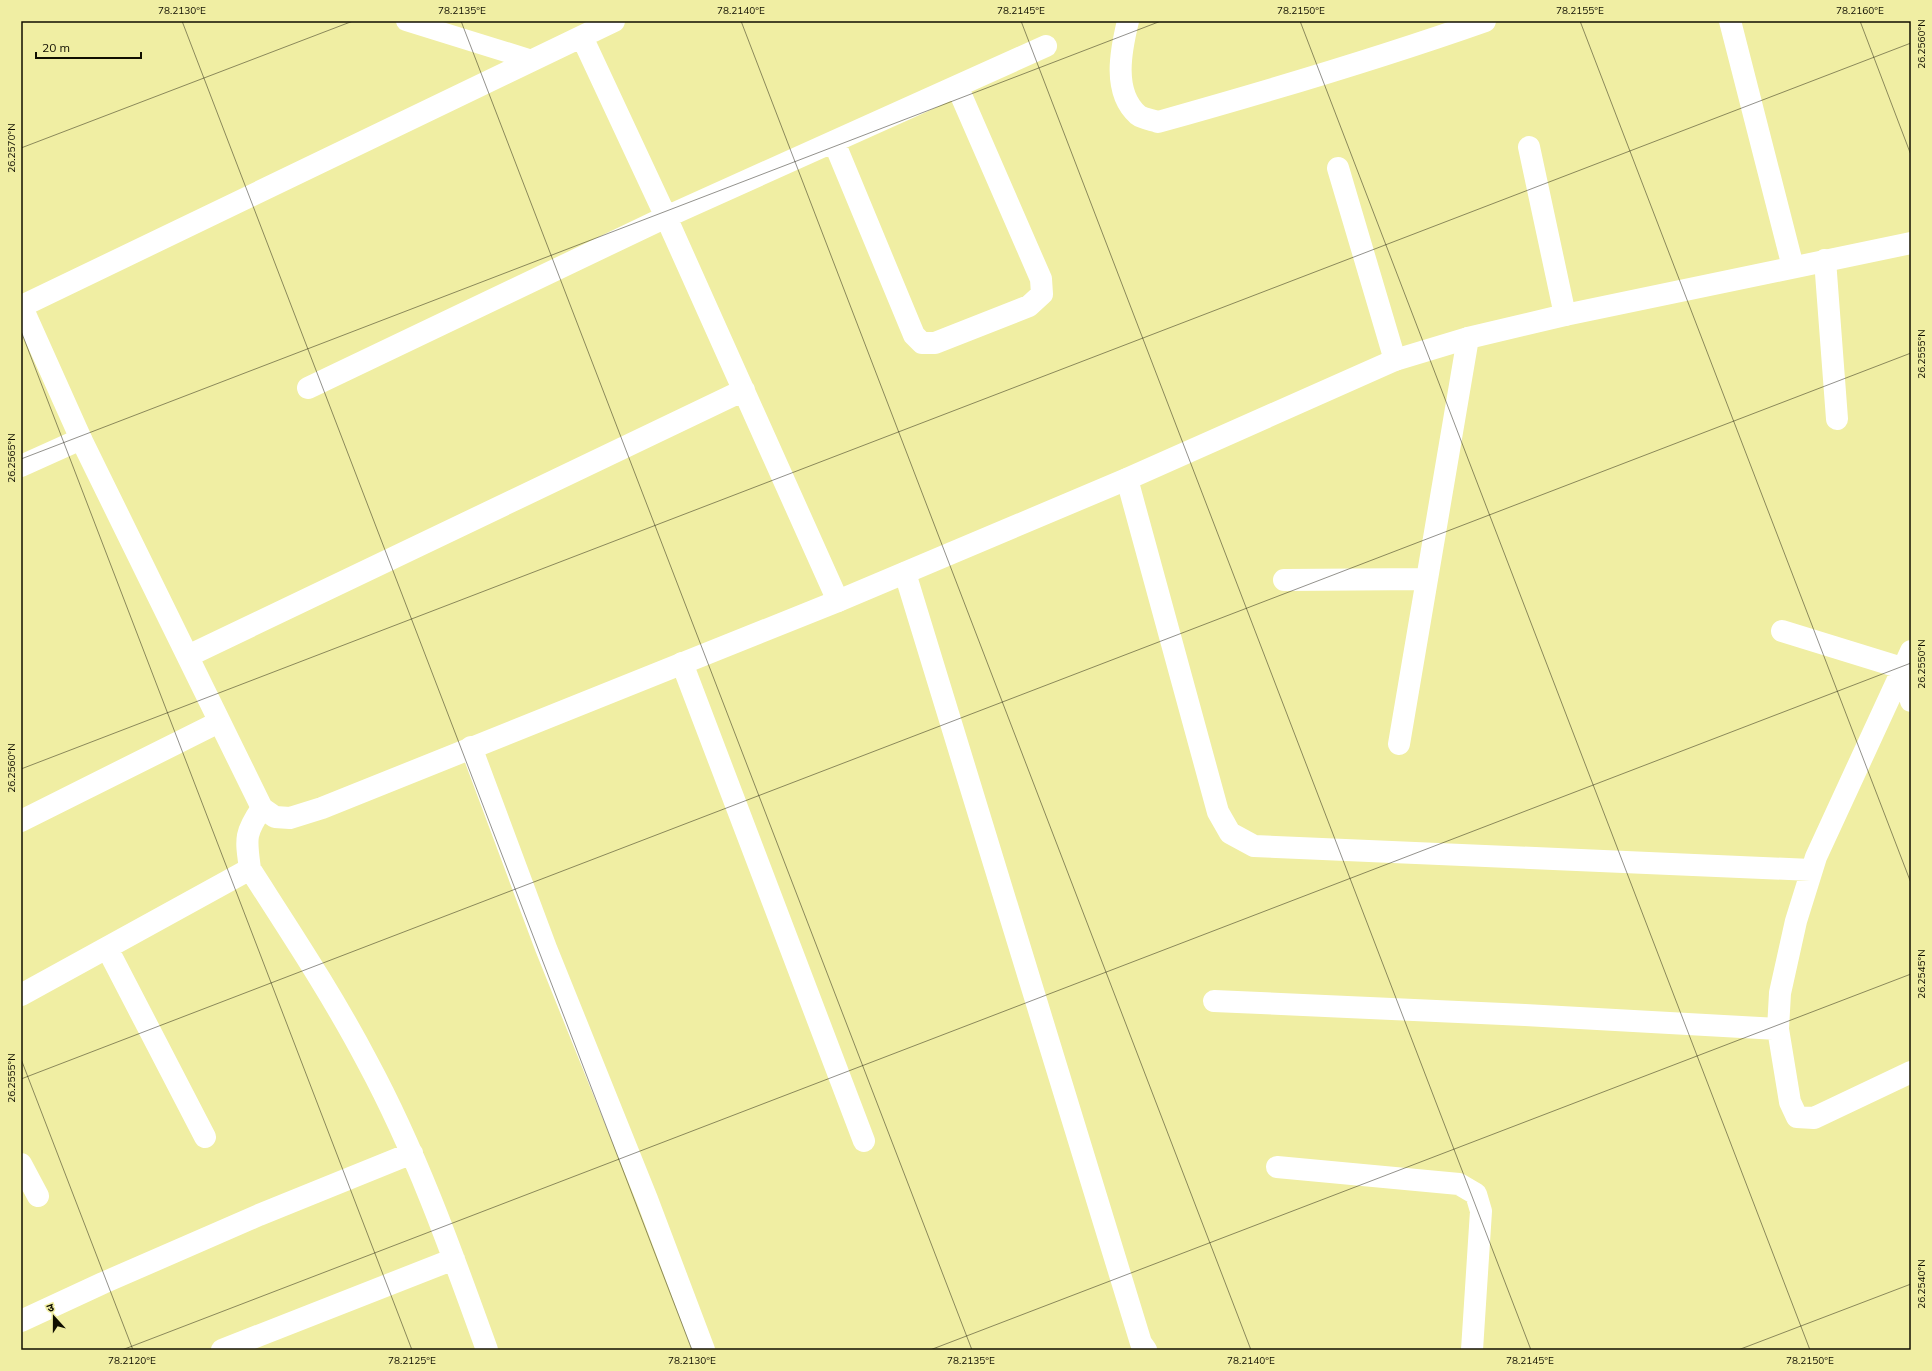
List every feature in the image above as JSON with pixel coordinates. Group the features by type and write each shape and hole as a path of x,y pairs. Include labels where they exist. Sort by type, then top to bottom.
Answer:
{"street":[{"path":"614,21 21,306 81,438 219,722 262,808 275,817 290,818 322,808 471,747 838,602 1127,480 1395,360 1468,338 1564,314 1911,243"},
{"path":"1128,21 1124,39 1121,77 1126,100 1139,116 1158,122 1304,81 1403,50 1485,21"},
{"path":"1730,21 1793,267"},
{"path":"582,37 666,217 838,602"},
{"path":"308,388 666,217 1046,46"},
{"path":"834,142 914,335 922,343 935,343 1029,306 1042,294 1041,279 957,86"},
{"path":"1529,147 1564,314"},
{"path":"1338,168 1395,360"},
{"path":"1825,260 1837,419"},
{"path":"1399,744 1468,338"},
{"path":"188,656 744,390"},
{"path":"21,466 81,438"},
{"path":"1127,480 1218,812 1230,832 1254,846 1812,870"},
{"path":"905,573 1141,1344 1146,1350"},
{"path":"1284,580 1427,579"},
{"path":"1782,631 1906,660"},
{"path":"1906,660 1816,857 1796,921 1780,993 1778,1029 1790,1102 1797,1117 1814,1118 1911,1072"},
{"path":"1906,660 1911,702"},
{"path":"682,663 864,1141"},
{"path":"21,820 219,722"},
{"path":"471,747 546,948 647,1199 704,1350"},
{"path":"262,808 250,825 246,841 250,869 349,1028 369,1063 412,1153 454,1259 487,1350"},
{"path":"21,995 250,869"},
{"path":"107,948 205,1137"},
{"path":"1214,1001 1525,1015 1778,1029"},
{"path":"21,1321 102,1283 259,1215 412,1153"},
{"path":"21,1164 38,1196"},
{"path":"1277,1167 1459,1184 1476,1194 1481,1211 1472,1350"},
{"path":"222,1350 454,1259"}],"lane":[{"path":"406,21 532,60"}]}
